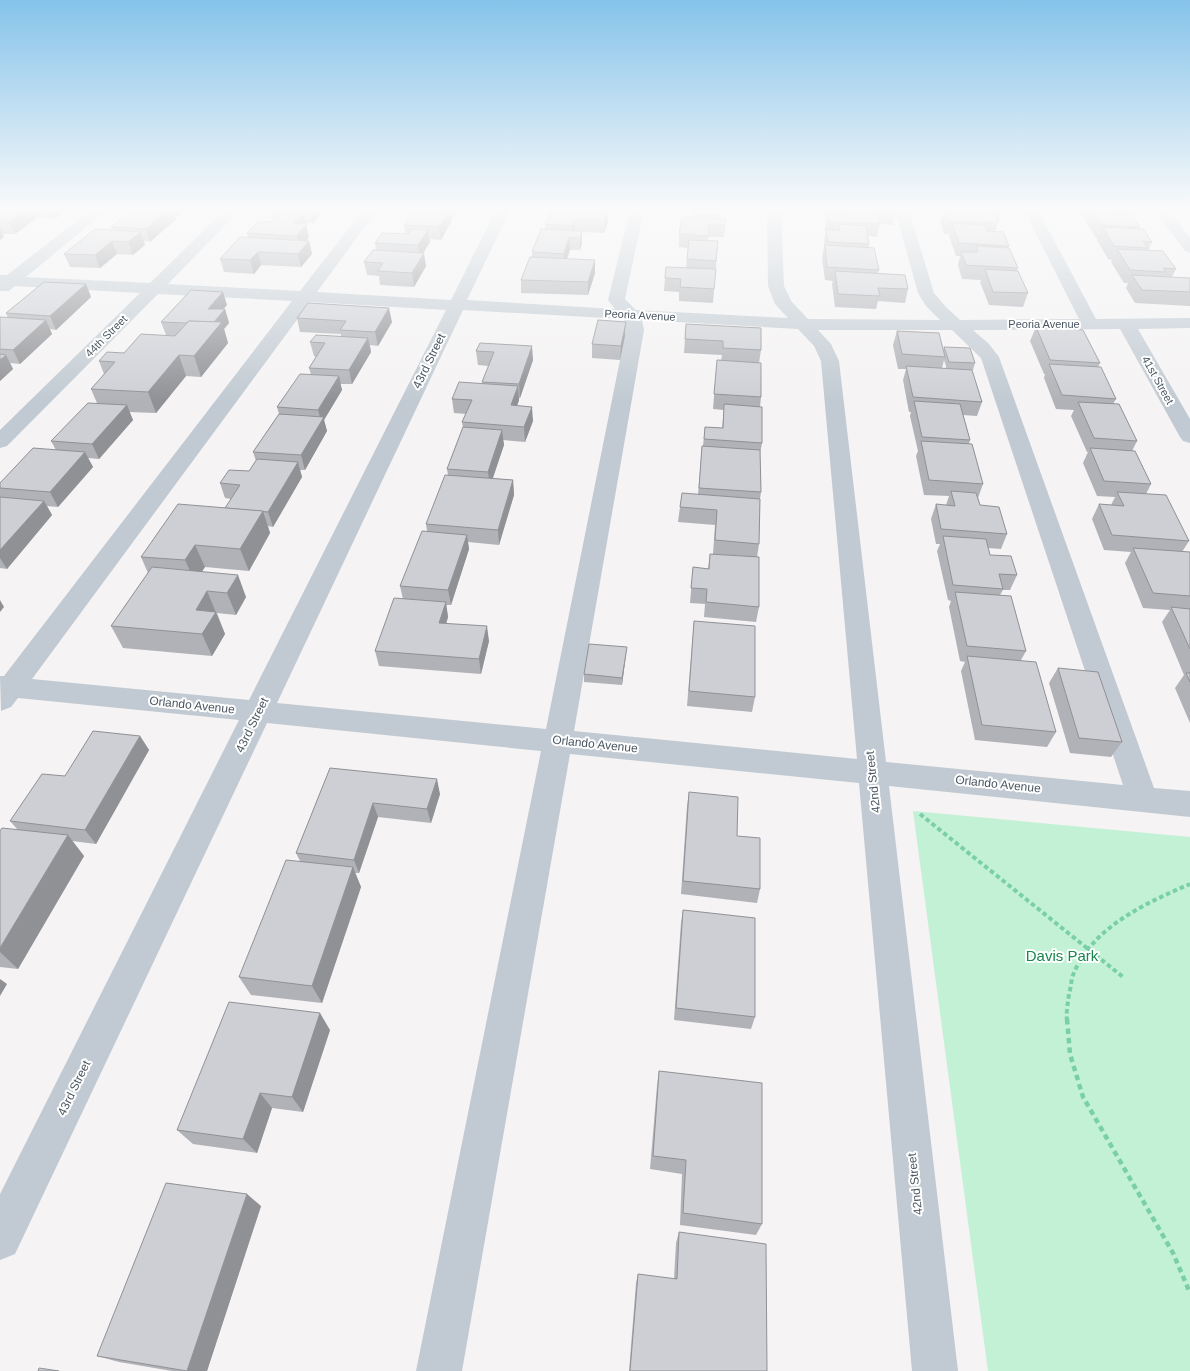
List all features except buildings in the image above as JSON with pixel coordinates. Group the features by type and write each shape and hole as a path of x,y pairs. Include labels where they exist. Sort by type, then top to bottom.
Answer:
{"street":[{"path":"3,283 15,274"},
{"name":"44th Street","path":"0,442 169,274"},
{"path":"3,691 322,274"},
{"name":"43rd Street","path":"0,1239 471,274"},
{"path":"438,1371 635,330 632,315 616,300 622,274"},
{"name":"42nd Street","path":"776,274 776,286 784,304 822,344 830,361 935,1371"},
{"path":"921,274 926,293 933,306 981,344 990,357 1143,799"},
{"path":"1064,274 1090,324"},
{"name":"Peoria Avenue","path":"3,283 154,289 856,326 1190,323"},
{"name":"41st Street","path":"1126,324 1190,438"},
{"name":"Orlando Avenue","path":"3,691 258,711 1190,804"}],"path":[{"path":"920,814 1123,976"},
{"path":"1190,884 1150,901 1114,924 1088,949 1073,975 1066,1012 1070,1054 1084,1097 1174,1253 1190,1293"}],"green space":[{"name":"Davis Park","path":"913,811 1190,837 1190,1371 988,1371"}]}
